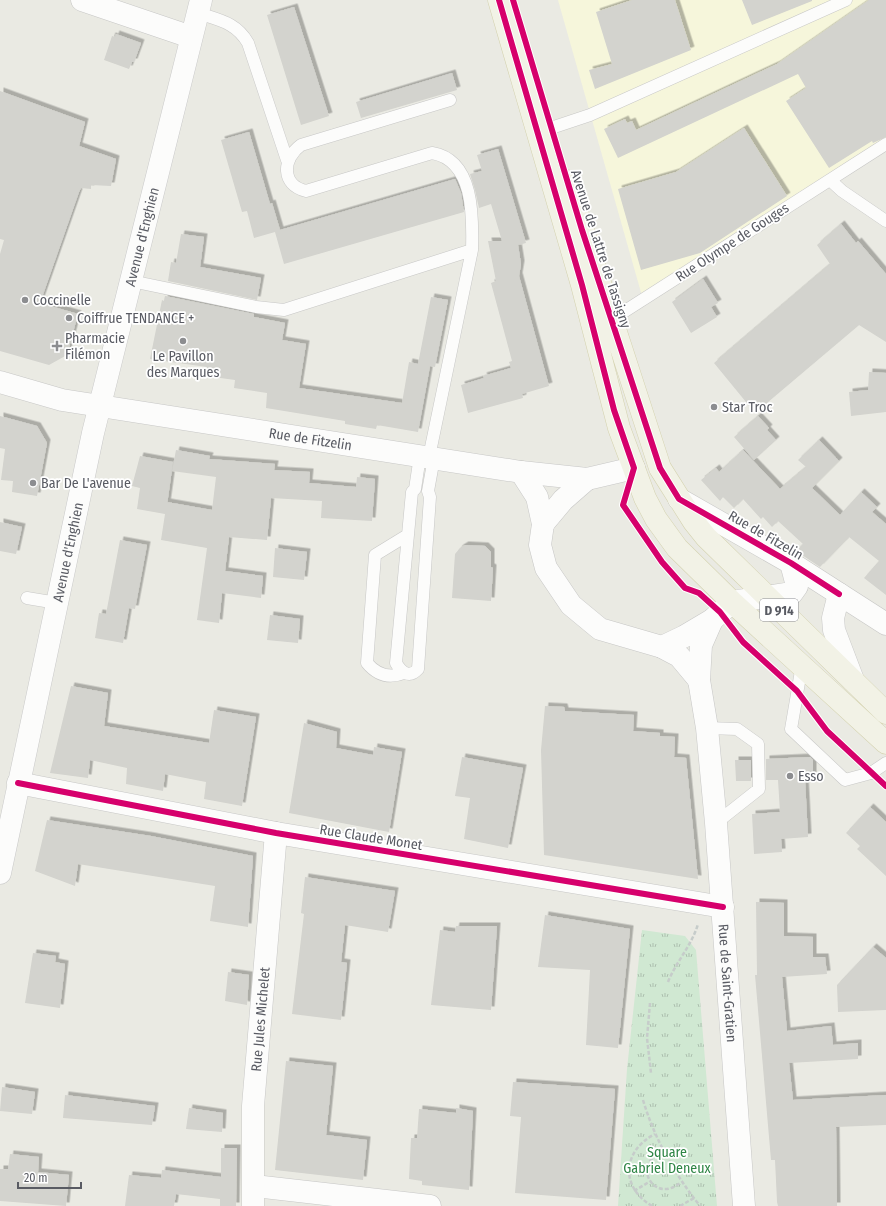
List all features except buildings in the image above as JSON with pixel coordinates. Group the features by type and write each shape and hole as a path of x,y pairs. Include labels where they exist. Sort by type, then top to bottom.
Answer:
{"main road":[{"name":"Avenue de Lattre de Tassigny","path":"499,0 582,285 614,410 634,468 656,519 670,540 732,602 886,743"},
{"name":"Avenue de Lattre de Tassigny","path":"513,0 550,128 660,468 679,500 706,537 766,598 886,713"}],"street":[{"path":"82,0 191,37"},
{"name":"Avenue d'Enghien","path":"0,873 99,406 199,6"},
{"name":"Rue de Fitzelin","path":"0,382 62,400 521,472 587,479 634,468"},
{"path":"521,472 537,496 543,524 540,545 546,568 571,605 600,629 662,647 679,656 699,680"},
{"name":"Rue de Fitzelin","path":"543,524 563,500 587,479"},
{"name":"Rue de Fitzelin","path":"679,500 791,564 886,624"},
{"name":"Rue de Fitzelin","path":"732,602 792,593 796,586 791,564"},
{"path":"662,647 712,620 732,602 742,574"},
{"path":"839,594 834,618 834,630 853,680"},
{"name":"Rue de Saint-Gratien","path":"712,620 701,645 699,680 707,728 716,823 744,1206"},
{"name":"Rue Claude Monet","path":"18,784 276,834 723,907"},
{"name":"Rue Jules Michelet","path":"253,1196 253,1106 276,834"},
{"path":"253,1196 430,1206"}],"lane":[{"path":"550,128 590,115 846,0"},
{"path":"199,6 235,26 242,33 248,43 287,160 286,169 292,182 298,189 306,191 432,152 442,154 451,159 460,169 466,181 473,228 472,250 428,457 412,492 406,536 396,663 399,670 404,673 411,674 418,670 430,497 428,491 428,457"},
{"path":"287,160 294,149 300,145 450,100"},
{"name":"Rue Olympe de Gouges","path":"611,320 886,144"},
{"path":"830,180 842,191 886,221"},
{"path":"130,281 256,307 284,310 472,250"},
{"path":"415,488 428,491"},
{"path":"404,673 392,677 375,672 367,663 375,555 406,536"},
{"path":"26,598 58,602"},
{"path":"802,665 791,729 845,780 872,773 886,763"},
{"path":"707,728 737,729 758,744 759,789 716,823"}],"path":[{"path":"668,982 678,960 690,944 695,932 702,904"},
{"path":"650,1003 647,1038 651,1073"},
{"path":"643,1100 663,1153 681,1182 700,1206"},
{"path":"652,1206 642,1200 634,1191 630,1179 629,1167 632,1155 640,1144 655,1134"},
{"path":"663,1153 652,1159 648,1164 647,1176 649,1182 659,1189 665,1190 671,1189 681,1182"},
{"path":"634,1191 649,1182"},
{"path":"680,1206 694,1198"}],"shaded area":[{"path":"558,0 886,0 886,150 644,303"}],"green space":[{"name":"Square Gabriel Deneux","path":"642,930 685,936 696,950 717,1206 618,1206 627,1069"}],"cycle path":[{"path":"499,0 582,285 614,410 634,468 623,505 662,562 685,588 699,593 720,612 743,642 797,691 827,731 886,786"},
{"path":"513,0 582,230 660,468 679,499 791,563 839,594"},
{"path":"18,783 276,833 723,907"}],"place":[{"name":"Coccinelle","path":"25,300"},
{"name":"Coiffrue TENDANCE +","path":"69,318"},
{"name":"Le Pavillon des Marques","path":"183,341"},
{"name":"Pharmacie Filémon","path":"57,346"},
{"name":"Star Troc","path":"714,407"},
{"name":"Bar De L'avenue","path":"33,483"},
{"name":"Esso","path":"790,776"}]}
